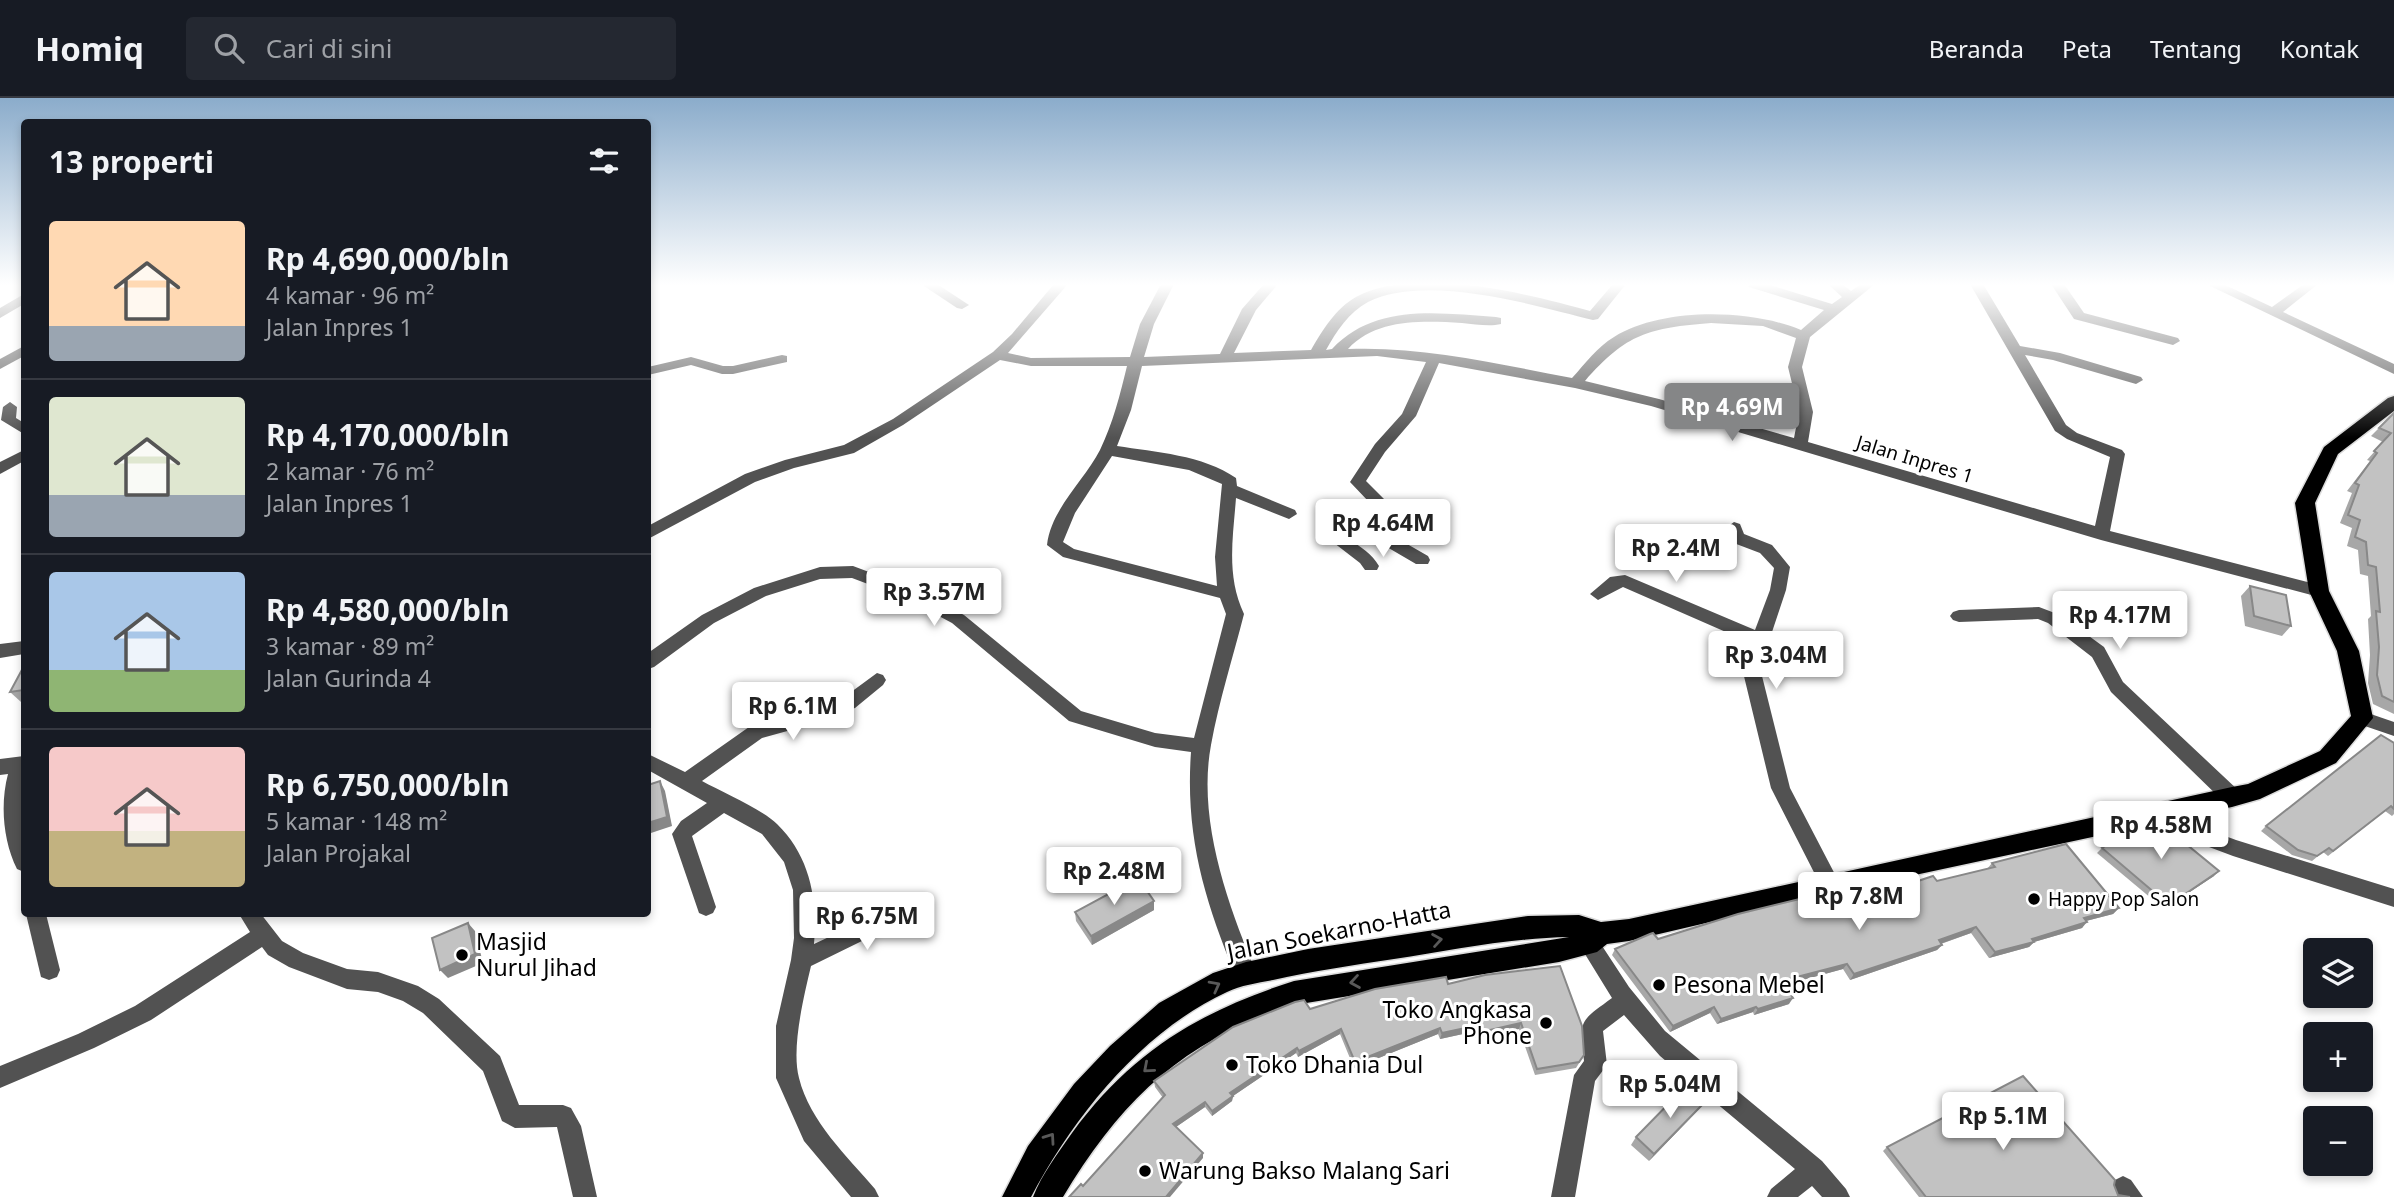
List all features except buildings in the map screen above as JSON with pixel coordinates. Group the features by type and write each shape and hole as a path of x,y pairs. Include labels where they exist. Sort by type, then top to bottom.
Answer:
{"highway":[{"path":"2361,718 2348,651 2319,590 2305,502 2330,451 2394,402"},
{"name":"Jalan Soekarno-Hatta","path":"1016,1197 1038,1156 1063,1120 1137,1036 1168,1012 1222,981 1308,961 1490,932 1528,927 1589,934 1670,921 2232,797 2252,792 2329,757 2361,718"},
{"name":"Jalan Soekarno-Hatta","path":"1047,1197 1067,1161 1125,1088 1173,1047 1221,1020 1268,999 1559,951 1589,934"}],"street":[{"path":"651,531 768,471 863,443 998,355 1018,335"},
{"path":"1143,335 1108,450 1062,523 1054,538 1055,545 1069,553 1226,594"},
{"path":"1224,359 1235,335"},
{"path":"1317,353 1326,335"},
{"path":"1337,352 1355,335"},
{"path":"1575,383 1616,341 1626,335"},
{"path":"2006,335 2060,428 2072,436 2117,454 2101,534"},
{"path":"2152,335 2173,341"},
{"path":"2320,335 2394,370"},
{"path":"1800,445 1806,412 1795,366 1803,336"},
{"path":"2014,349 2056,356 2136,380"},
{"name":"Jalan Inpres 1","path":"998,355 1031,362 1135,362 1337,352 1392,352 1436,357 1575,383 1654,402 2101,534 2319,590"},
{"path":"1371,566 1366,559 1335,537 1374,519 1378,509 1377,500 1359,482 1380,448 1409,415 1436,357"},
{"path":"651,370 691,361 722,370 733,370 782,359"},
{"path":"10,407 8,420 21,427"},
{"path":"1108,450 1204,470 1228,479 1231,489 1223,557 1226,594 1235,614 1201,746 1199,766 1204,836 1218,908 1246,974"},
{"path":"0,468 21,457"},
{"path":"1231,489 1289,514"},
{"path":"1363,526 1422,560"},
{"path":"1734,528 1737,538 1766,549 1782,567 1778,590 1751,668 1781,788 1830,884"},
{"path":"651,660 708,619 760,592 820,573 853,572 911,594 958,619 1075,716 1143,737 1201,746"},
{"path":"1598,594 1616,581 1625,581 1761,640"},
{"path":"1959,616 2039,613 2054,619 2098,652 2117,687 2232,797"},
{"path":"0,651 21,648"},
{"path":"688,781 756,732 809,718 849,703 877,680"},
{"path":"2361,718 2394,729"},
{"path":"651,762 769,828 793,858 803,890 804,906 802,960 785,1045 787,1078 812,1133 867,1197"},
{"path":"0,767 21,764"},
{"path":"21,767 14,787 11,811 21,851"},
{"path":"706,908 682,834 724,802"},
{"path":"2147,815 2233,848 2394,898"},
{"path":"802,960 914,906"},
{"path":"37,917 49,970"},
{"path":"250,917 275,948 319,970 347,979 378,982 410,993 431,1006 492,1064 514,1117 562,1116 569,1126 585,1197"},
{"path":"1589,934 1627,1000 1666,1047 1778,1136 1814,1169 1838,1197"},
{"path":"0,1077 86,1041 143,1013 263,935"},
{"path":"1563,1197 1585,1075 1595,1065 1592,1026 1627,1000"},
{"path":"1779,1197 1814,1169"}],"place":[{"name":"Happy Pop Salon","path":"2034,899"},
{"name":"Masjid Nurul Jihad","path":"462,955"},
{"name":"Pesona Mebel","path":"1659,985"},
{"name":"Toko Angkasa Phone","path":"1546,1023"},
{"name":"Toko Dhania Dul","path":"1232,1065"},
{"name":"Warung Bakso Malang Sari","path":"1145,1171"}]}
